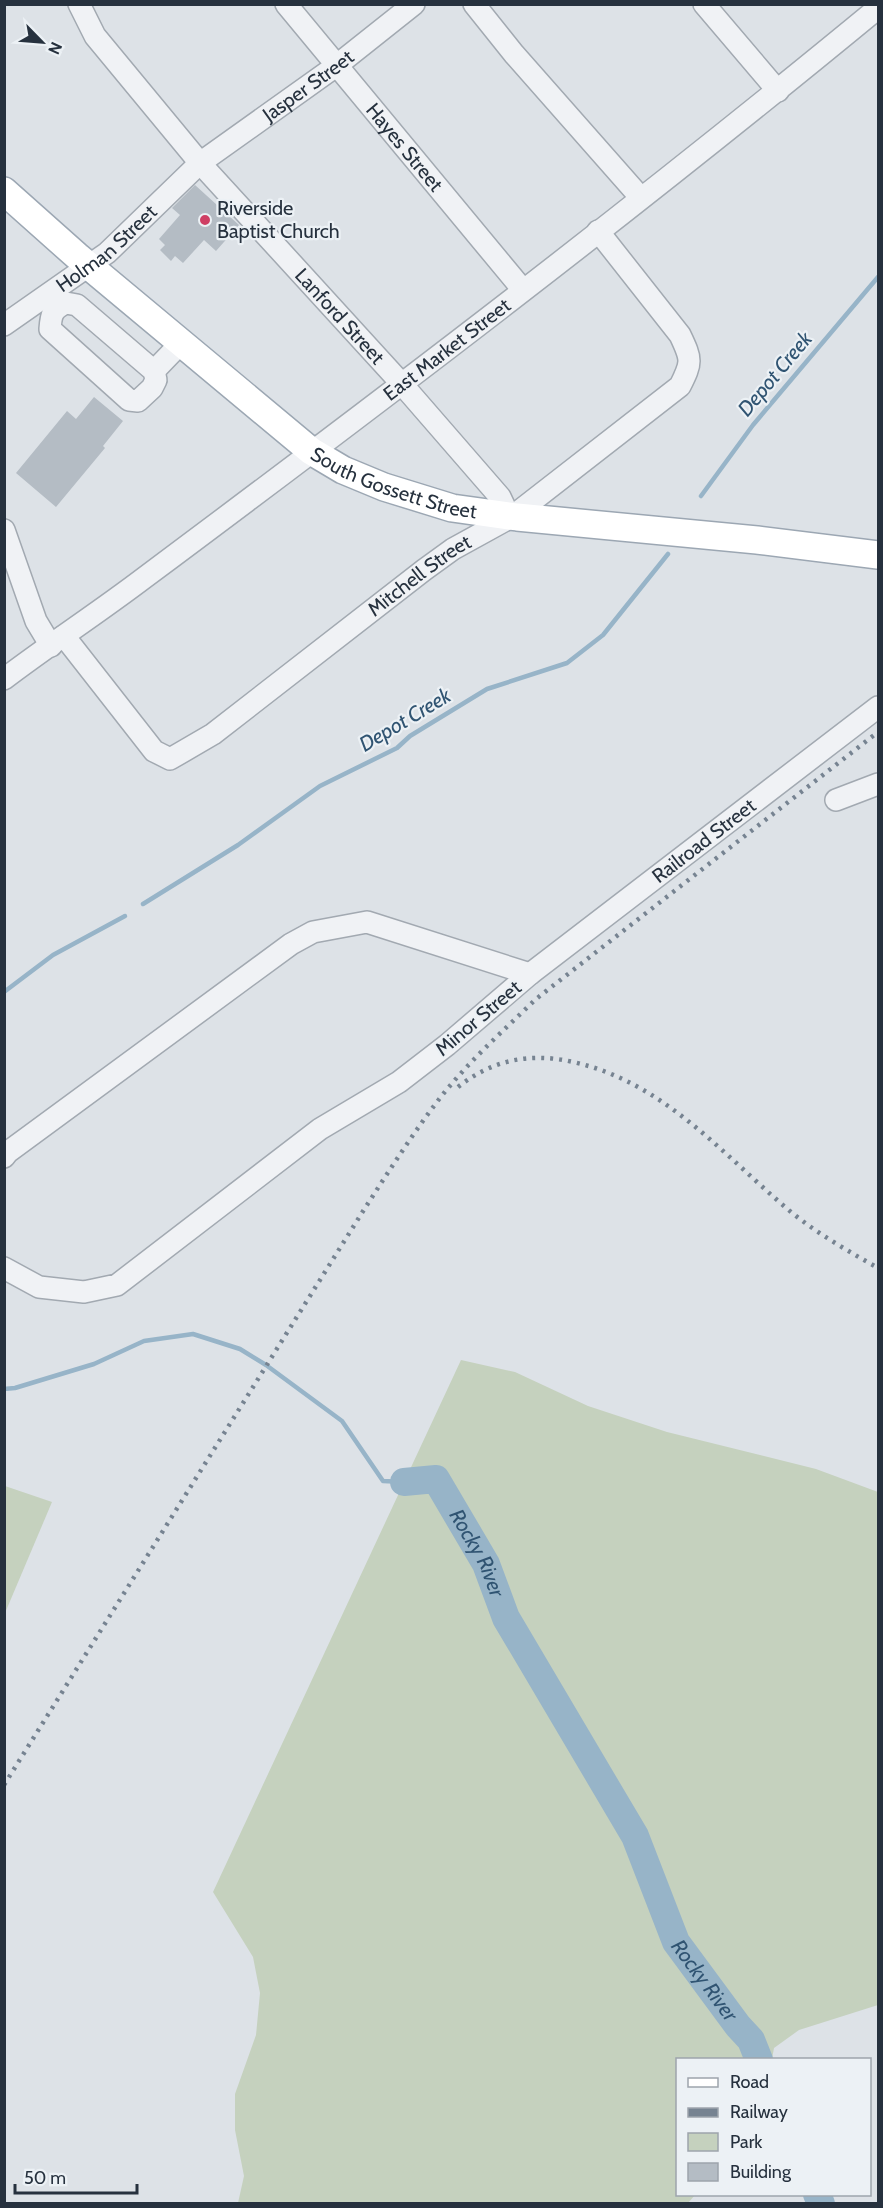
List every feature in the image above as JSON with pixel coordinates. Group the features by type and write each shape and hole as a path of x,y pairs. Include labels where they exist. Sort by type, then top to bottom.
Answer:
{"main road":[{"name":"South Gossett Street","path":"4,191 89,266 311,451 344,470 384,487 452,508 509,516 757,540 879,555"}],"street":[{"name":"Lanford Street","path":"79,4 95,36 200,163 401,383 500,497 509,516"},
{"name":"Hayes Street","path":"286,4 523,290"},
{"name":"Jasper Street","path":"200,163 336,66 414,4"},
{"path":"474,4 641,198"},
{"path":"704,4 778,90"},
{"name":"East Market Street","path":"5,679 142,579 523,290 879,8"},
{"name":"Holman Street","path":"4,325 107,253 200,163"},
{"name":"Mitchell Street","path":"58,641 154,751 170,759 213,734 453,549 509,516 513,516 680,386 690,366 688,351 681,335 598,231"},
{"path":"61,287 76,305 154,371 156,380 152,388 138,401 129,399 50,329 51,315 57,307 66,303 76,305"},
{"path":"154,371 181,343"},
{"path":"4,530 36,621 58,641"},
{"name":"Railroad Street","path":"530,974 879,707"},
{"path":"836,800 879,784"},
{"name":"Minor Street","path":"4,1157 282,951 313,932 367,922 530,974"},
{"name":"Minor Street","path":"4,1268 39,1287 84,1292 117,1285 320,1129 399,1082 447,1045 530,974"}],"green space":[{"path":"461,1360 515,1372 588,1406 667,1432 816,1469 878,1492 878,2005 799,2030 774,2048 772,2058 676,2058 676,2196 694,2196 688,2203 238,2203 244,2176 235,2130 235,2094 256,2035 260,1993 253,1957 213,1892"},
{"path":"4,1486 52,1502 5,1613"}],"building":[{"name":"Riverside Baptist Church","path":"195,185 239,225 216,251 204,240 183,263 175,256 171,261 160,250 165,245 159,239 180,215 172,208"},
{"path":"94,397 123,421 103,446 105,448 56,507 16,473 67,411 76,419"}],"waterway":[{"name":"Depot Creek","path":"701,496 753,425 878,277"},
{"name":"Depot Creek","path":"143,904 238,845 320,786 397,748 410,736 487,689 567,663 603,635 668,554"},
{"name":"Depot Creek","path":"4,992 53,955 125,916"},
{"name":"Rocky River","path":"4,1389 15,1388 94,1364 144,1341 193,1334 240,1349 266,1365 342,1421 383,1481 404,1482"},
{"name":"Rocky River","path":"404,1482 436,1479 486,1564 506,1618 635,1836 676,1942 738,2026 751,2040 758,2058"},
{"name":"Rocky River","path":"818,2196 821,2204"}],"railway":[{"path":"4,1785 365,1208 411,1138 451,1085 486,1047 536,999 878,732"},
{"path":"458,1087 484,1070 527,1058 557,1059 606,1072 664,1103 716,1144 801,1220 878,1268"}],"place":[{"name":"Riverside Baptist Church","path":"205,220"}]}
